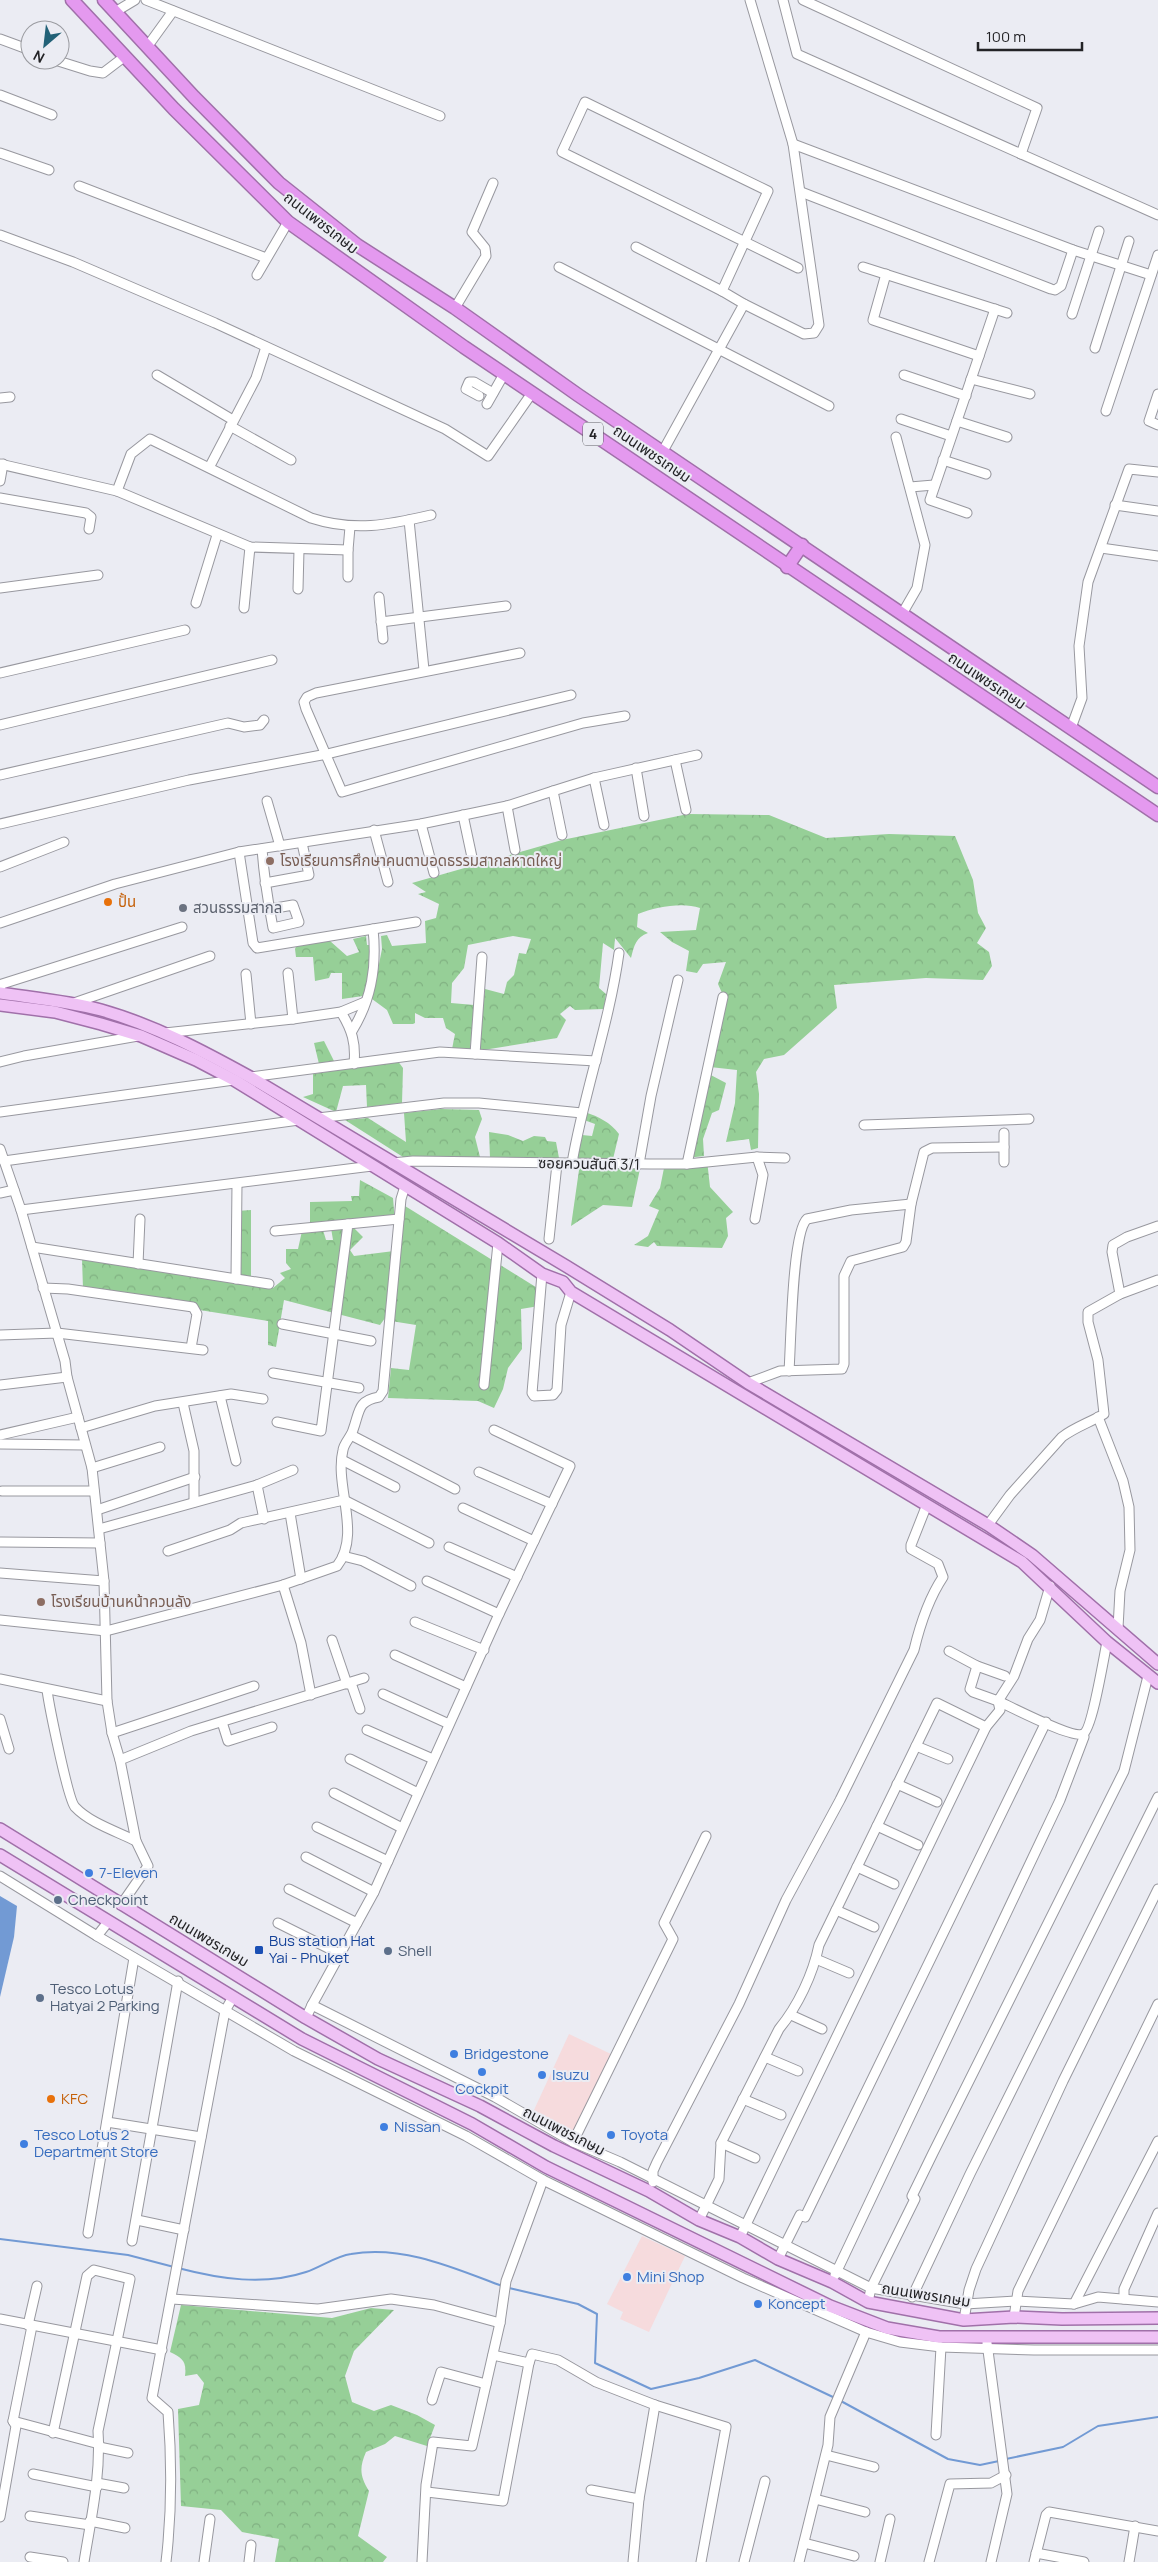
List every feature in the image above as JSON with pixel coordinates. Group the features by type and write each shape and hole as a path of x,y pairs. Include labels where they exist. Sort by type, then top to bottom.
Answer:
{"highway":[{"path":"62,0 77,13 88,18"},
{"name":"ถนนเพชรเกษม","path":"72,0 124,57 288,222 504,374 787,567 1158,815"},
{"name":"ถนนเพชรเกษม","path":"104,0 279,183 357,244 455,308 578,395 664,451 1158,787"},
{"path":"787,567 802,546"}],"main road":[{"path":"0,990 102,1010 163,1033 201,1050 250,1077 670,1330 748,1383 988,1525 1032,1554 1158,1664"},
{"path":"0,1006 55,1012 141,1036 234,1080 498,1243 542,1274 563,1282 571,1292 662,1345 926,1506 979,1534 1022,1562 1050,1586 1107,1642 1158,1683"},
{"path":"0,1013 101,1024"},
{"path":"662,1345 670,1330"},
{"name":"ถนนเพชรเกษม","path":"0,1829 306,2018 378,2059 480,2106 554,2146 649,2191 700,2220 740,2238 778,2259 832,2282 868,2302 964,2320 1014,2317 1062,2319 1158,2318"},
{"path":"0,1855 302,2039 472,2124 546,2167 829,2310 887,2328 939,2337 987,2342 1158,2337"},
{"path":"546,2167 554,2146"}],"street":[{"path":"115,12 135,0"},
{"path":"146,0 440,116"},
{"path":"636,247 798,333 810,335 817,330 819,325 818,309 793,144 750,0"},
{"path":"783,0 797,54 1158,215"},
{"path":"803,0 1037,108 1021,154"},
{"path":"147,47 173,11"},
{"path":"0,39 20,46"},
{"path":"70,65 90,72 103,73 124,57"},
{"path":"0,95 52,115"},
{"path":"722,291 744,242 768,191 586,102 562,152 744,242 798,268"},
{"path":"793,144 1073,250 1151,275"},
{"path":"0,153 49,170"},
{"path":"455,308 486,256 487,251 472,232 493,183"},
{"path":"79,186 266,258"},
{"path":"801,192 1055,290 1061,286 1073,250"},
{"path":"256,275 288,222"},
{"path":"1072,314 1099,230"},
{"path":"0,235 73,262 445,428 488,456 532,393"},
{"path":"1095,348 1129,241"},
{"path":"1106,411 1158,254"},
{"path":"559,267 720,348 829,406"},
{"path":"862,267 1007,313"},
{"path":"886,274 873,320 979,356"},
{"path":"664,451 744,304"},
{"path":"967,513 930,500 995,310"},
{"path":"210,466 256,378 266,348"},
{"path":"157,374 291,460"},
{"path":"487,404 504,374"},
{"path":"904,375 966,396"},
{"path":"972,379 1030,394"},
{"path":"478,396 466,389 469,382 474,382 493,393"},
{"path":"1158,394 1149,421 1158,425"},
{"path":"0,398 10,397"},
{"path":"902,419 951,436"},
{"path":"957,422 1007,437"},
{"path":"896,437 925,545 917,588 902,614"},
{"path":"117,491 131,454 150,439 210,466 311,518 350,527 409,520 431,515"},
{"path":"943,460 986,474"},
{"path":"0,481 1,464 117,491 217,535 250,547 348,550"},
{"path":"1071,728 1082,698 1080,646 1084,600 1088,582 1129,469 1158,472"},
{"path":"910,487 934,486"},
{"path":"0,498 86,513 91,517 89,529"},
{"path":"1115,505 1158,511"},
{"path":"409,520 424,670"},
{"path":"348,577 350,527"},
{"path":"196,603 217,535"},
{"path":"244,608 250,547"},
{"path":"1101,548 1158,556"},
{"path":"298,589 299,550"},
{"path":"0,588 98,575"},
{"path":"379,597 383,640"},
{"path":"381,622 506,606"},
{"path":"0,673 185,630"},
{"path":"520,653 424,670 316,693 308,697 304,702 306,709 342,792 582,724 625,716"},
{"path":"0,725 272,660"},
{"path":"0,824 189,780 327,754 571,695"},
{"path":"0,774 228,723 244,727 260,725 264,720"},
{"path":"0,923 115,884 238,852 421,824 507,806 594,778 697,756"},
{"path":"675,760 686,810"},
{"path":"636,768 644,816"},
{"path":"594,778 604,825"},
{"path":"553,791 562,835"},
{"path":"266,800 280,846"},
{"path":"507,806 515,850"},
{"path":"463,815 473,862"},
{"path":"421,824 434,873"},
{"path":"374,830 388,882"},
{"path":"0,866 64,842"},
{"path":"265,883 309,875 302,843"},
{"path":"262,849 265,883 270,909"},
{"path":"238,852 253,943 257,948 416,922"},
{"path":"0,990 2,984 182,927"},
{"path":"352,1031 372,986 374,970 373,929"},
{"path":"572,1163 582,1112 612,999 619,954"},
{"path":"70,1004 210,956"},
{"path":"475,1054 482,956"},
{"path":"288,973 293,1020"},
{"path":"246,974 250,1024"},
{"path":"639,1164 651,1096 678,980"},
{"path":"686,1164 723,997"},
{"path":"163,1033 293,1020 341,1012 365,1002"},
{"path":"341,1012 352,1031 355,1047 354,1064"},
{"path":"0,1062 24,1056 141,1036"},
{"path":"250,1077 440,1052 596,1062"},
{"path":"0,1112 234,1080"},
{"path":"318,1118 444,1103 479,1103 582,1112"},
{"path":"864,1125 1029,1119"},
{"path":"4,1161 299,1120"},
{"path":"1004,1133 1004,1162"},
{"path":"748,1383 774,1373 842,1369 844,1364 844,1276 846,1268 851,1261 903,1247 906,1242 911,1204 924,1152 932,1148 1004,1147"},
{"path":"0,1150 21,1210 57,1333 67,1378 92,1468 104,1581 108,1701 112,1733 120,1760 136,1841 148,1866 121,1905"},
{"path":"755,1219 763,1174 757,1157"},
{"name":"ซอยควนสันติ 3/1","path":"392,1164 413,1161 686,1164 757,1157 785,1158"},
{"path":"549,1239 557,1164"},
{"path":"21,1210 372,1166"},
{"path":"236,1279 237,1184"},
{"path":"0,1620 106,1631 283,1585 337,1566 346,1549 343,1449 361,1405 368,1399 379,1397 382,1391 401,1198 405,1186"},
{"path":"0,1193 14,1190"},
{"path":"789,1371 797,1244 803,1222 807,1219 851,1210 911,1204"},
{"path":"138,1264 140,1219"},
{"path":"275,1231 399,1219"},
{"path":"276,1422 321,1431 348,1224"},
{"path":"1120,1294 1112,1252 1113,1245 1127,1237 1158,1226"},
{"path":"484,1385 498,1243"},
{"path":"32,1247 269,1284"},
{"path":"542,1274 536,1324 532,1393 534,1396 553,1395 557,1390 561,1325 571,1292"},
{"path":"988,1525 1010,1494 1062,1437 1072,1429 1097,1420 1098,1417 1104,1414 1098,1360 1088,1322 1088,1312 1120,1294 1158,1280"},
{"path":"43,1288 68,1289 193,1307 197,1314 191,1348"},
{"path":"282,1324 371,1341"},
{"path":"0,1335 57,1333 203,1350"},
{"path":"273,1373 359,1388"},
{"path":"0,1385 67,1378"},
{"path":"81,1428 155,1406 232,1394 263,1399"},
{"path":"220,1396 236,1460"},
{"path":"182,1403 194,1451 194,1502"},
{"path":"0,1435 78,1417"},
{"path":"1098,1417 1123,1481 1129,1507 1130,1550 1120,1591 1118,1628"},
{"path":"306,2018 374,1892 499,1614 570,1466 494,1430"},
{"path":"350,1435 455,1489"},
{"path":"0,1444 85,1445"},
{"path":"92,1468 160,1447"},
{"path":"342,1460 395,1487"},
{"path":"98,1529 256,1485 293,1470"},
{"path":"479,1472 552,1504"},
{"path":"96,1510 195,1477"},
{"path":"256,1485 264,1519"},
{"path":"2,1491 94,1491"},
{"path":"168,1551 230,1530 241,1523 344,1500 429,1543"},
{"path":"649,2191 654,2180 652,2171 739,2004 786,1900 840,1800 914,1650 936,1586 943,1577 938,1564 911,1549 910,1545 926,1506"},
{"path":"463,1508 534,1541"},
{"path":"290,1513 300,1579"},
{"path":"1,1542 100,1543"},
{"path":"449,1547 517,1577"},
{"path":"343,1556 363,1561 411,1586"},
{"path":"0,1573 104,1581"},
{"path":"427,1581 499,1614"},
{"path":"283,1585 301,1642 311,1695"},
{"path":"740,2238 986,1727 1000,1710 998,1701 1014,1676 1028,1639 1040,1620 1050,1586"},
{"path":"416,1622 484,1650"},
{"path":"332,1640 360,1709"},
{"path":"977,1666 970,1689 973,1692 1046,1722 1061,1731 1074,1735 1082,1734 1086,1731 1091,1718 1107,1642"},
{"path":"949,1650 977,1666 1005,1676"},
{"path":"395,1655 466,1687"},
{"path":"868,2302 871,2288 914,2199 912,2196 932,2153 1124,1771 1148,1676"},
{"path":"120,1760 191,1731 364,1678"},
{"path":"0,1680 108,1701"},
{"path":"112,1733 254,1686"},
{"path":"48,1690 50,1715 72,1803 87,1816 136,1841"},
{"path":"383,1694 449,1724"},
{"path":"700,2220 719,2180 721,2144 779,2029 791,2015 816,1959 819,1945 937,1703 986,1727"},
{"path":"0,1719 9,1748"},
{"path":"222,1722 228,1742 272,1727"},
{"path":"778,2259 800,2215 805,2217 1046,1722"},
{"path":"367,1730 433,1759"},
{"path":"832,2282 1060,1800 1084,1738 1082,1734"},
{"path":"916,1746 948,1759"},
{"path":"350,1759 418,1794"},
{"path":"897,1784 937,1802"},
{"path":"334,1793 402,1828"},
{"path":"912,2297 970,2174 1158,1797"},
{"path":"877,1826 918,1844"},
{"path":"317,1827 388,1862"},
{"path":"573,2142 673,1939 673,1936 664,1927 664,1923 706,1836"},
{"path":"306,1857 374,1892"},
{"path":"856,1868 894,1884"},
{"path":"0,1876 97,1936 178,1981 225,2012 294,2051 466,2136 543,2180 743,2278 829,2310 866,2332 900,2342 941,2346 987,2342 1034,2350 1158,2350"},
{"path":"289,1890 357,1924"},
{"path":"964,2320 965,2304 976,2268 1027,2157 1158,1890"},
{"path":"836,1910 874,1927"},
{"path":"97,1936 108,1922"},
{"path":"278,1923 340,1954"},
{"path":"88,2233 134,1958"},
{"path":"816,1959 849,1973"},
{"path":"132,2242 178,1981"},
{"path":"166,2562 172,2513 172,2465 168,2412 152,2398 225,2012 232,1997"},
{"path":"1014,2317 1016,2301 1022,2283 1158,2004"},
{"path":"312,2005 495,2097 573,2142 746,2225 871,2288 912,2297 965,2304 1016,2301 1074,2304 1098,2297 1158,2302"},
{"path":"791,2015 822,2029"},
{"path":"765,2057 798,2071"},
{"path":"743,2099 781,2115"},
{"path":"107,2122 201,2137"},
{"path":"1074,2304 1158,2141"},
{"path":"721,2144 755,2158"},
{"path":"422,2562 426,2485 433,2442 472,2446 500,2323 506,2281 543,2180"},
{"path":"1124,2299 1124,2289 1158,2213"},
{"path":"137,2220 184,2230"},
{"path":"54,2433 87,2276 94,2270 130,2279 98,2431 97,2485 84,2562"},
{"path":"0,2517 16,2426 13,2421 37,2286"},
{"path":"172,2299 318,2309 391,2299 434,2305 500,2323"},
{"path":"1062,2319 1063,2304"},
{"path":"0,2319 162,2350"},
{"path":"799,2562 826,2455 830,2418 866,2332"},
{"path":"987,2342 999,2448 1006,2475 1007,2494 991,2562"},
{"path":"936,2435 941,2346"},
{"path":"427,2492 503,2501 532,2354 558,2360 587,2377 655,2405 726,2427 701,2562"},
{"path":"493,2355 529,2363"},
{"path":"432,2400 441,2372 486,2384"},
{"path":"633,2562 639,2499 655,2405"},
{"path":"13,2421 128,2453"},
{"path":"826,2455 874,2467"},
{"path":"32,2474 124,2488"},
{"path":"929,2562 950,2484 991,2484 1006,2475"},
{"path":"744,2562 764,2481"},
{"path":"591,2490 639,2499"},
{"path":"815,2499 865,2512"},
{"path":"1084,2562 1035,2558 1046,2515 1049,2512 1158,2531"},
{"path":"30,2516 125,2528"},
{"path":"204,2562 210,2519"},
{"path":"880,2562 890,2519"},
{"path":"1129,2562 1135,2526"},
{"path":"804,2543 854,2556"},
{"path":"249,2562 251,2545"},
{"path":"30,2557 63,2562"}],"shaded area":[{"path":"569,2034 613,2055 575,2132 534,2110"},
{"path":"642,2236 685,2256 649,2332 620,2319 623,2312 607,2304"}],"green space":[{"path":"688,814 769,815 826,838 889,834 955,836 973,880 978,913 986,928 977,943 989,952 992,966 983,980 926,978 834,985 837,1008 784,1055 764,1059 756,1072 759,1094 758,1148 751,1150 749,1139 726,1142 735,1103 737,1070 710,1067 726,1002 718,984 726,962 703,964 697,973 686,971 689,951 672,942 660,932 696,930 700,908 685,905 669,906 638,914 637,927 648,933 638,940 631,958 615,938 614,950 603,943 599,988 606,994 604,1009 575,1010 570,1006 560,1014 566,1020 557,1038 477,1051 485,989 504,994 507,982 514,975 519,953 526,954 531,939 513,936 468,945 464,968 452,983 451,1003 474,1005 470,1051 452,1049 455,1034 446,1028 443,1018 425,1018 415,1013 415,1023 413,1024 393,1024 387,1010 372,999 382,949 381,936 387,935 392,946 426,943 425,921 436,918 439,904 418,894 426,892 412,883 562,840"},
{"path":"366,936 367,945 373,945 374,952 370,953 370,995 342,999 342,973 331,973 329,978 315,981 313,957 296,957 295,949 298,942 330,941 347,956 359,952 353,939"},
{"path":"324,1041 334,1061 319,1064 314,1043"},
{"path":"397,1060 403,1068 402,1103 367,1107 366,1085 343,1086 336,1112 303,1097 313,1094 313,1074"},
{"path":"705,1072 726,1083 719,1110 712,1113 703,1139 704,1156 687,1158"},
{"path":"441,1109 479,1110 482,1119 475,1137 480,1157 403,1157 345,1120 368,1118 406,1142 404,1113"},
{"path":"585,1112 604,1120 619,1134 613,1159 577,1159 582,1135 592,1136 595,1124 584,1120"},
{"path":"489,1132 508,1135 523,1141 534,1136 545,1137 547,1141 556,1142 559,1158 537,1160 490,1158"},
{"path":"707,1160 710,1187 733,1212 726,1218 728,1236 722,1248 657,1246 654,1242 648,1247 634,1245 648,1236 659,1210 649,1206 660,1188 665,1163"},
{"path":"580,1163 641,1164 632,1207 603,1205 571,1226"},
{"path":"360,1180 393,1198 395,1222 310,1226 310,1202 352,1201 351,1196 359,1196"},
{"path":"405,1206 539,1289 539,1306 521,1309 522,1349 508,1368 503,1389 494,1408 478,1401 388,1398 391,1368 409,1370 416,1325 391,1321"},
{"path":"251,1210 251,1277 233,1274 232,1220 237,1220 237,1211"},
{"path":"353,1227 363,1237 350,1250 354,1256 394,1251 388,1314 380,1325 284,1300 276,1347 268,1345 268,1321 99,1294 83,1289 82,1258 273,1288 285,1278 280,1273 291,1269 286,1263 286,1249 298,1249 302,1231 323,1230 326,1240 333,1240 331,1228"},
{"path":"181,2305 332,2318 371,2308 394,2310 354,2351 345,2376 352,2402 374,2411 391,2405 417,2415 435,2425 427,2446 395,2436 385,2444 366,2452 362,2472 369,2491 358,2536 387,2557 383,2562 275,2562 279,2539 242,2532 221,2510 181,2506 178,2409 199,2405 204,2383 197,2374 185,2376 183,2361 170,2352"}],"water":[{"path":"0,1896 17,1906 14,1937 0,1997"}],"waterway":[{"path":"0,2239 128,2255 174,2267"},
{"path":"178,2268 226,2278 274,2279 306,2272 345,2255 371,2252 390,2253 428,2260 502,2286"},
{"path":"509,2288 578,2304 597,2314 595,2363 651,2389 699,2378 755,2360 835,2398"},
{"path":"839,2400 948,2459 980,2465 999,2461"},
{"path":"1006,2459 1063,2447 1098,2426 1158,2417"}],"place":[{"name":"โรงเรียนการศึกษาคนตาบอดธรรมสากลหาดใหญ่","path":"270,861"},
{"name":"ปั้น","path":"108,902"},
{"name":"สวนธรรมสากล","path":"183,908"},
{"name":"โรงเรียนบ้านหน้าควนลัง","path":"41,1602"},
{"name":"7-Eleven","path":"89,1873"},
{"name":"Checkpoint","path":"58,1900"},
{"name":"Bus station Hat Yai - Phuket","path":"259,1950"},
{"name":"Shell","path":"388,1951"},
{"name":"Tesco Lotus Hatyai 2 Parking","path":"40,1998"},
{"name":"Bridgestone","path":"454,2054"},
{"name":"Cockpit","path":"482,2072"},
{"name":"Isuzu","path":"542,2075"},
{"name":"KFC","path":"51,2099"},
{"name":"Nissan","path":"384,2127"},
{"name":"Toyota","path":"611,2135"},
{"name":"Tesco Lotus 2 Department Store","path":"24,2144"},
{"name":"Mini Shop","path":"627,2277"},
{"name":"Koncept","path":"758,2304"}]}
